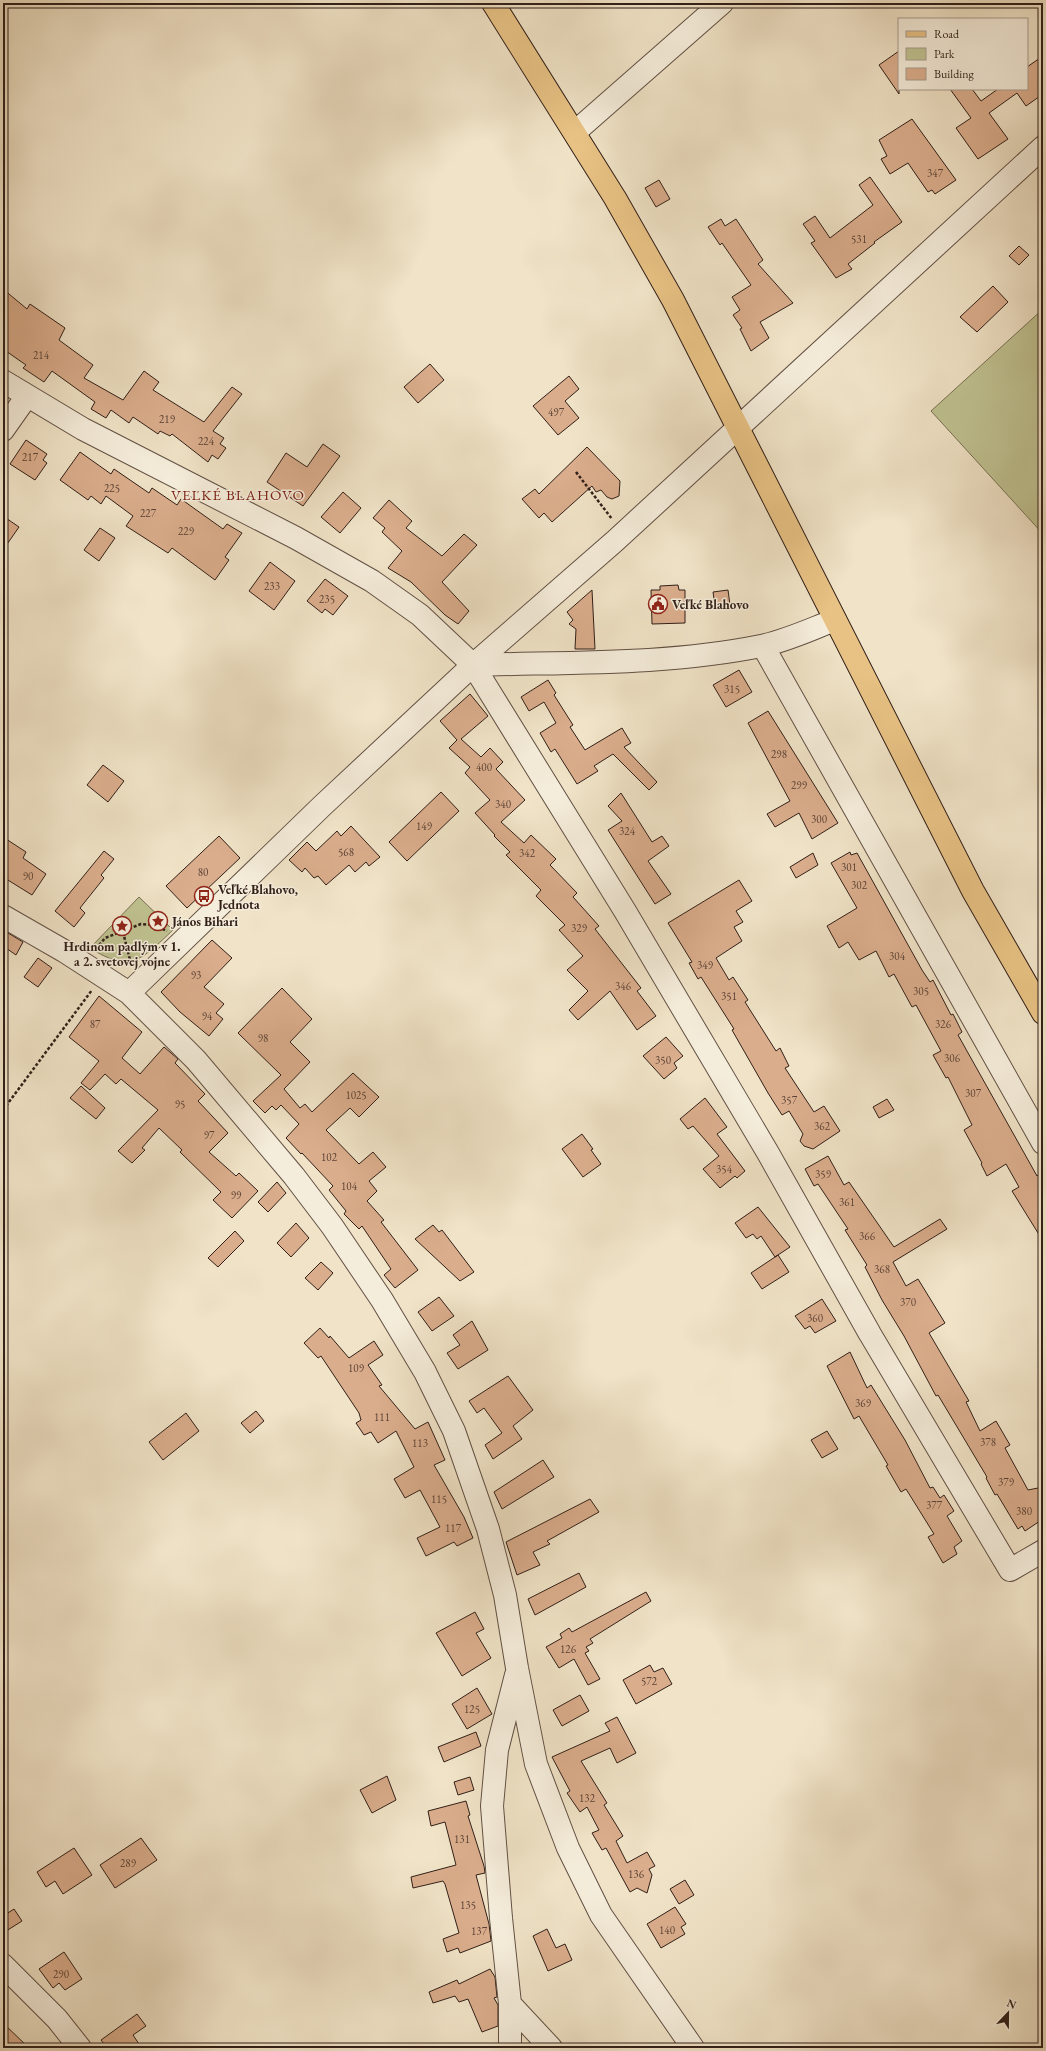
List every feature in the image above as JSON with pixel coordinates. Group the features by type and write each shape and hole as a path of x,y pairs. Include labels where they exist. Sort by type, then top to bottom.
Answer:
{"main road":[{"path":"493,3 615,198 670,293 972,891 1043,1013"}],"street":[{"path":"574,132 722,3"},
{"path":"129,993 322,806 473,665 615,541 1043,147"},
{"path":"3,381 83,429 296,538 372,581 420,615 473,665 629,918 768,1153 870,1334 1010,1570 1043,1551"},
{"path":"3,430 27,396"},
{"path":"473,665 614,661 710,654 763,646 835,620"},
{"path":"763,646 1043,1143"},
{"path":"3,916 64,951 129,993 196,1060 294,1176 332,1226 382,1300 425,1372 454,1431 488,1529 505,1595 517,1668 536,1764 568,1848 601,1915 693,2048"},
{"path":"510,2048 510,2004 492,1806 497,1750 517,1668"},
{"path":"3,1964 57,2019 80,2048"},
{"path":"510,2004 551,2048"}],"path":[{"path":"576,472 614,522"},
{"path":"94,953 105,938 123,932 134,926 147,924 160,927 171,935"},
{"path":"123,932 131,964"},
{"path":"3,1110 95,985"}],"green space":[{"path":"1043,309 1043,534 931,411"},
{"path":"139,897 173,930 153,949 135,960 116,960 104,956 90,948"}],"building":[{"path":"898,52 899,94 879,65"},
{"path":"1043,56 1043,94 1026,106 1017,93 989,113 1008,139 978,159 956,128 971,118 951,90 973,90 981,101 997,90 1028,90 1028,66"},
{"path":"912,119 956,180 935,194 932,190 928,192 908,163 890,174 881,159 887,156 879,140"},
{"path":"870,177 902,222 874,242 875,243 848,264 852,269 836,278 811,243 815,241 803,224 815,216 830,238 873,205 859,185"},
{"path":"659,180 670,199 656,207 645,188"},
{"path":"721,219 725,226 736,219 763,260 758,264 793,303 760,322 769,338 751,351 740,329 742,328 733,315 740,310 732,297 751,285 722,243 720,245 708,227"},
{"path":"1019,246 1029,255 1019,265 1009,256"},
{"path":"993,286 1008,302 977,332 960,317"},
{"path":"3,289 27,309 30,304 65,328 59,340 93,365 84,378 123,400 144,371 159,382 153,390 204,422 232,387 242,394 213,431 224,438 220,444 226,448 218,459 212,455 208,462 172,434 170,436 160,431 158,434 133,417 129,423 111,410 106,418 91,409 95,402 52,371 44,382 23,368 26,365 3,349"},
{"path":"430,364 444,380 418,403 404,387"},
{"path":"569,376 579,389 565,401 579,418 558,435 533,406"},
{"path":"26,440 47,454 43,460 47,463 35,480 10,464"},
{"path":"323,444 340,456 303,506 267,482 286,453 307,467"},
{"path":"587,447 620,481 619,496 612,499 607,497 601,490 596,492 592,486 552,522 544,513 539,518 522,499 535,489 539,494"},
{"path":"80,452 111,474 114,469 149,493 152,488 177,505 181,499 223,529 227,524 242,533 225,557 229,560 215,580 172,548 168,553 126,526 133,516 106,496 101,504 91,496 88,500 60,480"},
{"path":"343,492 361,508 340,533 321,517"},
{"path":"389,500 412,521 406,528 442,556 464,534 477,545 442,582 469,611 458,624 445,615 411,582 388,568 402,551 382,532 385,528 373,518"},
{"path":"3,516 19,527 3,550"},
{"path":"100,528 115,538 99,561 84,550"},
{"path":"270,562 295,581 274,610 249,591"},
{"path":"325,579 348,596 333,615 325,609 322,613 307,601"},
{"path":"678,585 679,590 685,590 685,623 652,624 651,590 660,590 660,586"},
{"path":"592,590 595,649 575,649 576,629 569,624 573,620 567,612"},
{"path":"728,590 730,605 715,606 713,592"},
{"path":"739,670 752,692 726,707 713,685"},
{"path":"548,680 556,693 554,695 573,725 570,727 585,750 622,728 631,743 624,747 657,782 649,790 613,754 594,766 598,771 577,784 555,749 551,752 540,733 556,723 544,702 529,711 521,697"},
{"path":"470,694 488,716 461,739 481,757 490,748 503,762 496,769 525,800 501,822 524,843 531,835 556,859 550,865 577,893 573,897 599,926 595,929 641,988 637,991 656,1016 637,1030 610,991 578,1020 569,1010 588,991 567,970 583,956 559,930 565,925 536,896 541,890 506,855 510,852 494,836 495,835 475,813 490,800 465,773 470,767 449,748 457,740 440,721"},
{"path":"768,711 838,823 812,839 799,813 775,827 767,814 790,801 748,723"},
{"path":"103,765 124,781 108,802 87,785"},
{"path":"441,792 459,811 407,861 389,842"},
{"path":"621,793 652,842 662,836 669,846 648,861 671,894 655,904 608,830 622,821 608,806"},
{"path":"351,826 380,857 369,866 366,862 355,872 349,865 326,885 318,876 314,878 305,868 302,872 289,860 307,842 316,851 337,831 341,836"},
{"path":"219,836 240,858 187,908 166,886"},
{"path":"3,837 26,852 23,858 46,874 32,895 3,877"},
{"path":"104,851 114,859 101,875 104,878 80,908 85,913 74,927 55,911"},
{"path":"850,852 851,855 857,853 922,970 930,982 933,980 951,1015 953,1014 962,1032 958,1035 1037,1176 1038,1175 1043,1183 1043,1241 1012,1191 1019,1187 1006,1164 987,1176 981,1164 982,1163 964,1130 972,1125 948,1077 946,1078 933,1055 941,1051 916,1005 912,1007 894,974 889,977 876,951 859,960 848,942 839,948 827,926 857,908 831,863"},
{"path":"813,853 818,865 796,878 790,867"},
{"path":"739,880 752,901 736,911 743,922 734,927 742,941 716,958 729,980 733,977 748,1000 745,1002 776,1051 780,1048 789,1066 785,1068 814,1112 824,1106 840,1131 813,1149 804,1146 800,1141 803,1134 789,1111 782,1115 732,1030 734,1029 701,977 698,979 689,963 692,962 668,923"},
{"path":"3,930 23,942 16,955 3,946"},
{"path":"212,940 232,958 204,987 224,1004 216,1013 223,1019 209,1036 180,1012 161,992"},
{"path":"38,958 52,968 38,987 24,977"},
{"path":"282,988 312,1019 290,1042 310,1062 284,1089 300,1108 305,1104 312,1112 353,1073 379,1097 359,1117 350,1108 326,1130 359,1164 373,1152 386,1167 369,1181 377,1191 367,1201 384,1220 381,1222 418,1270 395,1288 384,1275 391,1269 362,1226 359,1229 344,1214 346,1211 329,1190 333,1186 286,1138 299,1124 281,1105 276,1110 272,1106 265,1113 253,1101 281,1075 238,1033"},
{"path":"99,996 142,1032 122,1058 140,1074 164,1047 178,1059 175,1063 205,1094 198,1101 228,1133 209,1152 236,1176 239,1173 258,1191 232,1218 213,1200 221,1192 180,1152 182,1150 159,1128 142,1148 145,1150 132,1163 118,1151 158,1110 121,1079 116,1084 105,1074 90,1090 81,1083 99,1061 69,1037"},
{"path":"666,1037 683,1056 674,1063 677,1068 664,1079 643,1056"},
{"path":"81,1086 105,1108 96,1119 70,1098"},
{"path":"705,1098 727,1127 717,1134 745,1171 737,1178 735,1176 720,1188 703,1169 719,1156 693,1126 688,1129 680,1119"},
{"path":"887,1099 894,1110 879,1118 873,1107"},
{"path":"582,1134 593,1149 591,1150 601,1164 583,1177 562,1149"},
{"path":"828,1156 844,1185 849,1182 894,1247 940,1219 947,1229 893,1262 906,1286 918,1279 945,1323 929,1333 969,1401 966,1402 980,1431 996,1421 1010,1445 1005,1448 1028,1490 1043,1487 1043,1519 1025,1531 1022,1526 1018,1529 997,1494 995,1495 986,1478 987,1477 938,1395 936,1396 904,1336 882,1300 865,1267 867,1265 845,1230 848,1229 818,1184 814,1186 805,1169"},
{"path":"277,1182 286,1193 268,1212 258,1202"},
{"path":"758,1207 790,1247 775,1257 761,1236 757,1239 753,1234 746,1238 735,1223"},
{"path":"296,1223 309,1238 291,1257 277,1243"},
{"path":"433,1225 439,1232 442,1230 474,1272 460,1281 415,1239"},
{"path":"235,1231 244,1241 218,1267 208,1258"},
{"path":"778,1255 789,1272 762,1289 751,1273"},
{"path":"321,1262 333,1273 318,1290 305,1278"},
{"path":"439,1297 454,1316 432,1331 418,1312"},
{"path":"822,1299 836,1321 815,1333 810,1326 805,1329 795,1316"},
{"path":"472,1321 488,1350 458,1369 447,1353 460,1345 453,1335"},
{"path":"320,1328 329,1338 330,1336 349,1358 374,1341 383,1355 368,1365 382,1385 379,1386 415,1429 428,1422 445,1460 434,1465 464,1517 473,1538 457,1546 454,1542 426,1556 417,1538 440,1527 420,1490 405,1498 394,1479 414,1467 396,1431 378,1443 371,1432 364,1435 356,1423 361,1420 359,1413 321,1356 318,1358 304,1343"},
{"path":"850,1352 867,1388 871,1385 905,1440 930,1488 933,1487 940,1498 944,1495 954,1511 947,1516 962,1541 954,1547 957,1554 943,1563 928,1537 934,1534 906,1489 901,1492 886,1466 888,1465 859,1416 854,1419 827,1366"},
{"path":"508,1376 533,1410 513,1426 522,1439 493,1459 485,1445 502,1433 484,1408 477,1413 469,1401"},
{"path":"256,1411 264,1421 250,1433 241,1423"},
{"path":"186,1413 199,1431 163,1460 149,1442"},
{"path":"827,1431 838,1449 822,1458 811,1440"},
{"path":"543,1460 554,1477 502,1509 494,1492"},
{"path":"590,1499 599,1512 547,1541 550,1544 533,1552 540,1565 517,1575 506,1542"},
{"path":"579,1573 586,1587 535,1615 528,1599"},
{"path":"646,1592 651,1601 590,1639 593,1643 586,1647 589,1651 585,1653 600,1679 588,1685 574,1659 559,1668 546,1647 562,1638 560,1634 569,1628 572,1632"},
{"path":"475,1612 484,1629 476,1633 491,1658 462,1676 436,1633"},
{"path":"650,1665 654,1672 663,1668 672,1684 636,1704 623,1680"},
{"path":"477,1688 492,1714 467,1729 452,1704"},
{"path":"580,1695 589,1711 562,1726 553,1710"},
{"path":"617,1717 636,1753 617,1763 610,1748 581,1761 607,1803 604,1805 623,1836 616,1841 627,1863 647,1852 655,1866 649,1869 652,1875 647,1893 637,1888 630,1892 606,1848 602,1850 592,1833 599,1830 587,1807 580,1812 567,1793 570,1791 552,1757 610,1731 605,1723"},
{"path":"476,1732 481,1746 444,1762 438,1747"},
{"path":"387,1776 396,1800 372,1813 360,1790"},
{"path":"470,1777 474,1790 458,1795 454,1782"},
{"path":"466,1801 470,1815 468,1816 484,1866 485,1873 476,1875 489,1924 491,1941 460,1953 458,1948 447,1952 443,1939 459,1933 445,1884 443,1881 413,1888 411,1877 456,1865 445,1822 431,1826 428,1811"},
{"path":"141,1838 157,1860 115,1888 100,1865"},
{"path":"74,1848 92,1875 63,1894 55,1881 46,1887 37,1872"},
{"path":"685,1880 694,1895 679,1904 670,1889"},
{"path":"675,1907 686,1924 681,1927 685,1934 661,1948 647,1924"},
{"path":"14,1909 22,1921 3,1933 3,1916"},
{"path":"547,1929 556,1948 565,1944 572,1960 548,1971 533,1936"},
{"path":"64,1952 82,1979 65,1990 59,1983 53,1988 39,1969"},
{"path":"490,1969 495,1977 497,1997 494,1998 498,2005 498,2026 482,2032 468,1999 459,2002 455,1996 433,2003 429,1992 457,1980 459,1984"},
{"path":"137,2014 146,2026 133,2035 139,2044 129,2048 107,2048 101,2040"},
{"path":"3,2023 29,2048 3,2048"}],"place":[{"name":"Veľké Blahovo","path":"658,604"},
{"name":"Veľké Blahovo, Jednota","path":"204,896"},
{"name":"János Bihari","path":"158,921"},
{"name":"Hrdinom padlým v 1. a 2. svetovej vojne","path":"122,926"}],"district":[{"name":"VEĽKÉ BLAHOVO","path":"238,494"}]}
